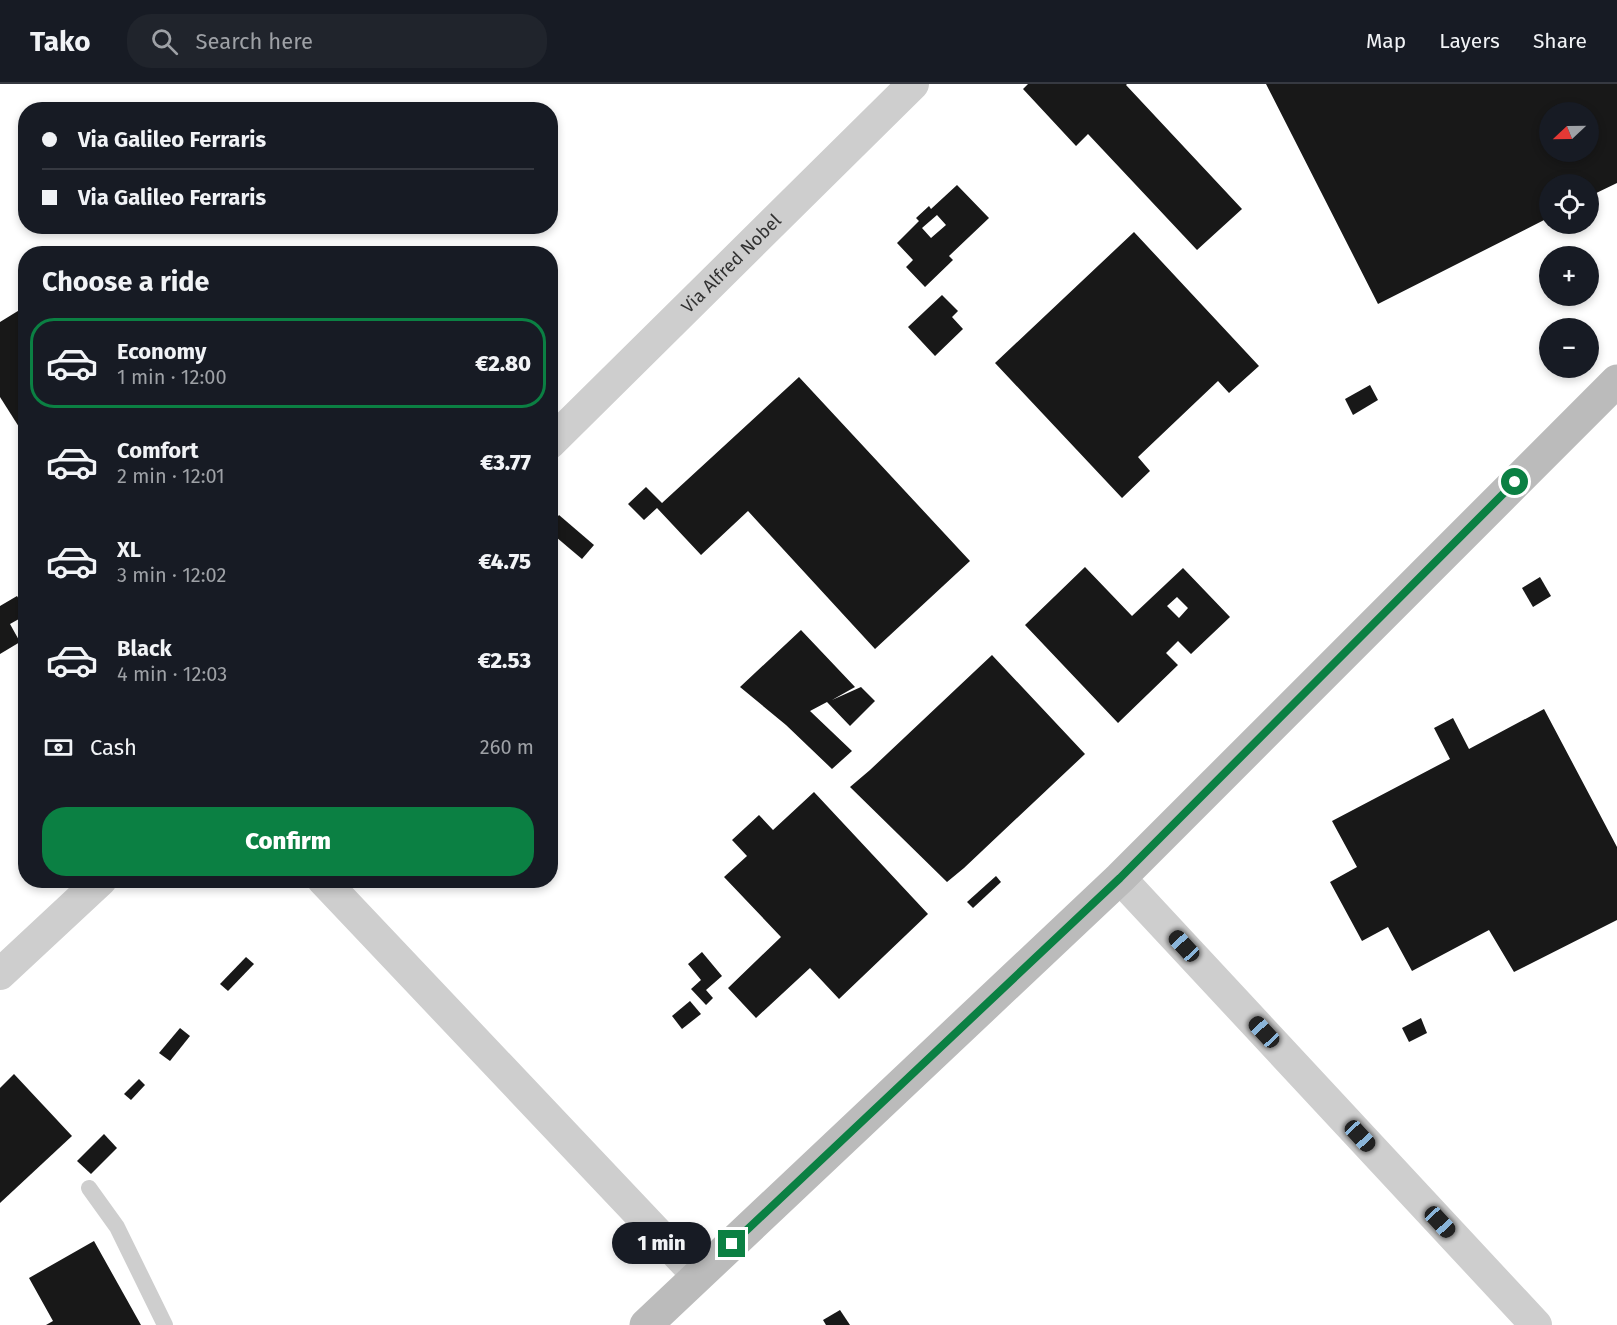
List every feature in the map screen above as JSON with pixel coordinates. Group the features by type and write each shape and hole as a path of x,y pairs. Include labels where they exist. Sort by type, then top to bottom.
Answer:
{"street":[{"name":"Via Alfred Nobel","path":"558,435 913,84"},
{"path":"646,1325 1120,878 1617,381"},
{"path":"1120,878 1536,1325"},
{"path":"0,974 92,888"},
{"path":"331,888 698,1276"}],"lane":[{"path":"89,1188 117,1227 165,1325"}],"building":[{"path":"1028,84 1127,84 1242,209 1197,250 1088,134 1076,146 1023,89"},
{"path":"1266,84 1617,84 1617,183 1599,192 1599,174 1539,174 1539,223 1378,304"},
{"path":"957,185 989,218 949,256 953,260 925,287 906,267 913,260 897,243 919,221 916,218 929,206 931,209","holes":["937,215 946,225 931,238 922,228"]},
{"path":"1134,232 1259,366 1229,393 1218,381 1138,457 1150,471 1122,498 995,363"},
{"path":"942,295 958,311 952,317 963,329 935,356 908,327"},
{"path":"18,311 18,425 0,397 0,322"},
{"path":"799,377 970,561 875,649 748,511 701,555 657,508 644,520 628,504 646,487 662,503"},
{"path":"1370,385 1378,400 1353,415 1345,399"},
{"path":"558,516 594,545 582,559 558,539"},
{"path":"1085,567 1132,616 1183,568 1230,617 1191,654 1178,641 1166,653 1178,665 1118,723 1025,625","holes":["1177,597 1188,608 1179,618 1167,606"]},
{"path":"1540,577 1551,596 1533,607 1522,588"},
{"path":"17,596 18,598 18,620 10,624 18,638 18,643 0,654 0,606"},
{"path":"801,630 855,687 832,700 861,687 875,701 850,726 827,702 810,711 852,751 832,769 786,725 740,687"},
{"path":"992,655 1085,754 947,882 850,787"},
{"path":"1544,709 1617,847 1617,920 1514,972 1489,930 1412,971 1388,927 1362,941 1330,882 1357,867 1332,821 1450,759 1434,728 1453,718 1469,749"},
{"path":"814,792 928,914 839,999 810,968 756,1018 728,988 781,937 724,877 747,856 732,840 759,815 773,830"},
{"path":"996,876 1001,882 973,908 967,902"},
{"path":"702,952 722,976 706,990 713,998 706,1005 691,989 701,980 688,964"},
{"path":"246,957 254,964 228,991 220,984"},
{"path":"690,1001 701,1014 682,1029 672,1016"},
{"path":"1421,1018 1427,1033 1409,1042 1402,1028"},
{"path":"180,1028 190,1036 170,1061 159,1053"},
{"path":"14,1074 72,1136 0,1203 0,1088"},
{"path":"139,1079 145,1085 131,1100 124,1094"},
{"path":"104,1134 117,1148 91,1174 77,1161"},
{"path":"94,1241 141,1325 46,1325 53,1321 29,1278"},
{"path":"840,1310 850,1325 826,1325 823,1320"}],"route":[{"path":"732,1244 1120,878 1515,482"}]}
